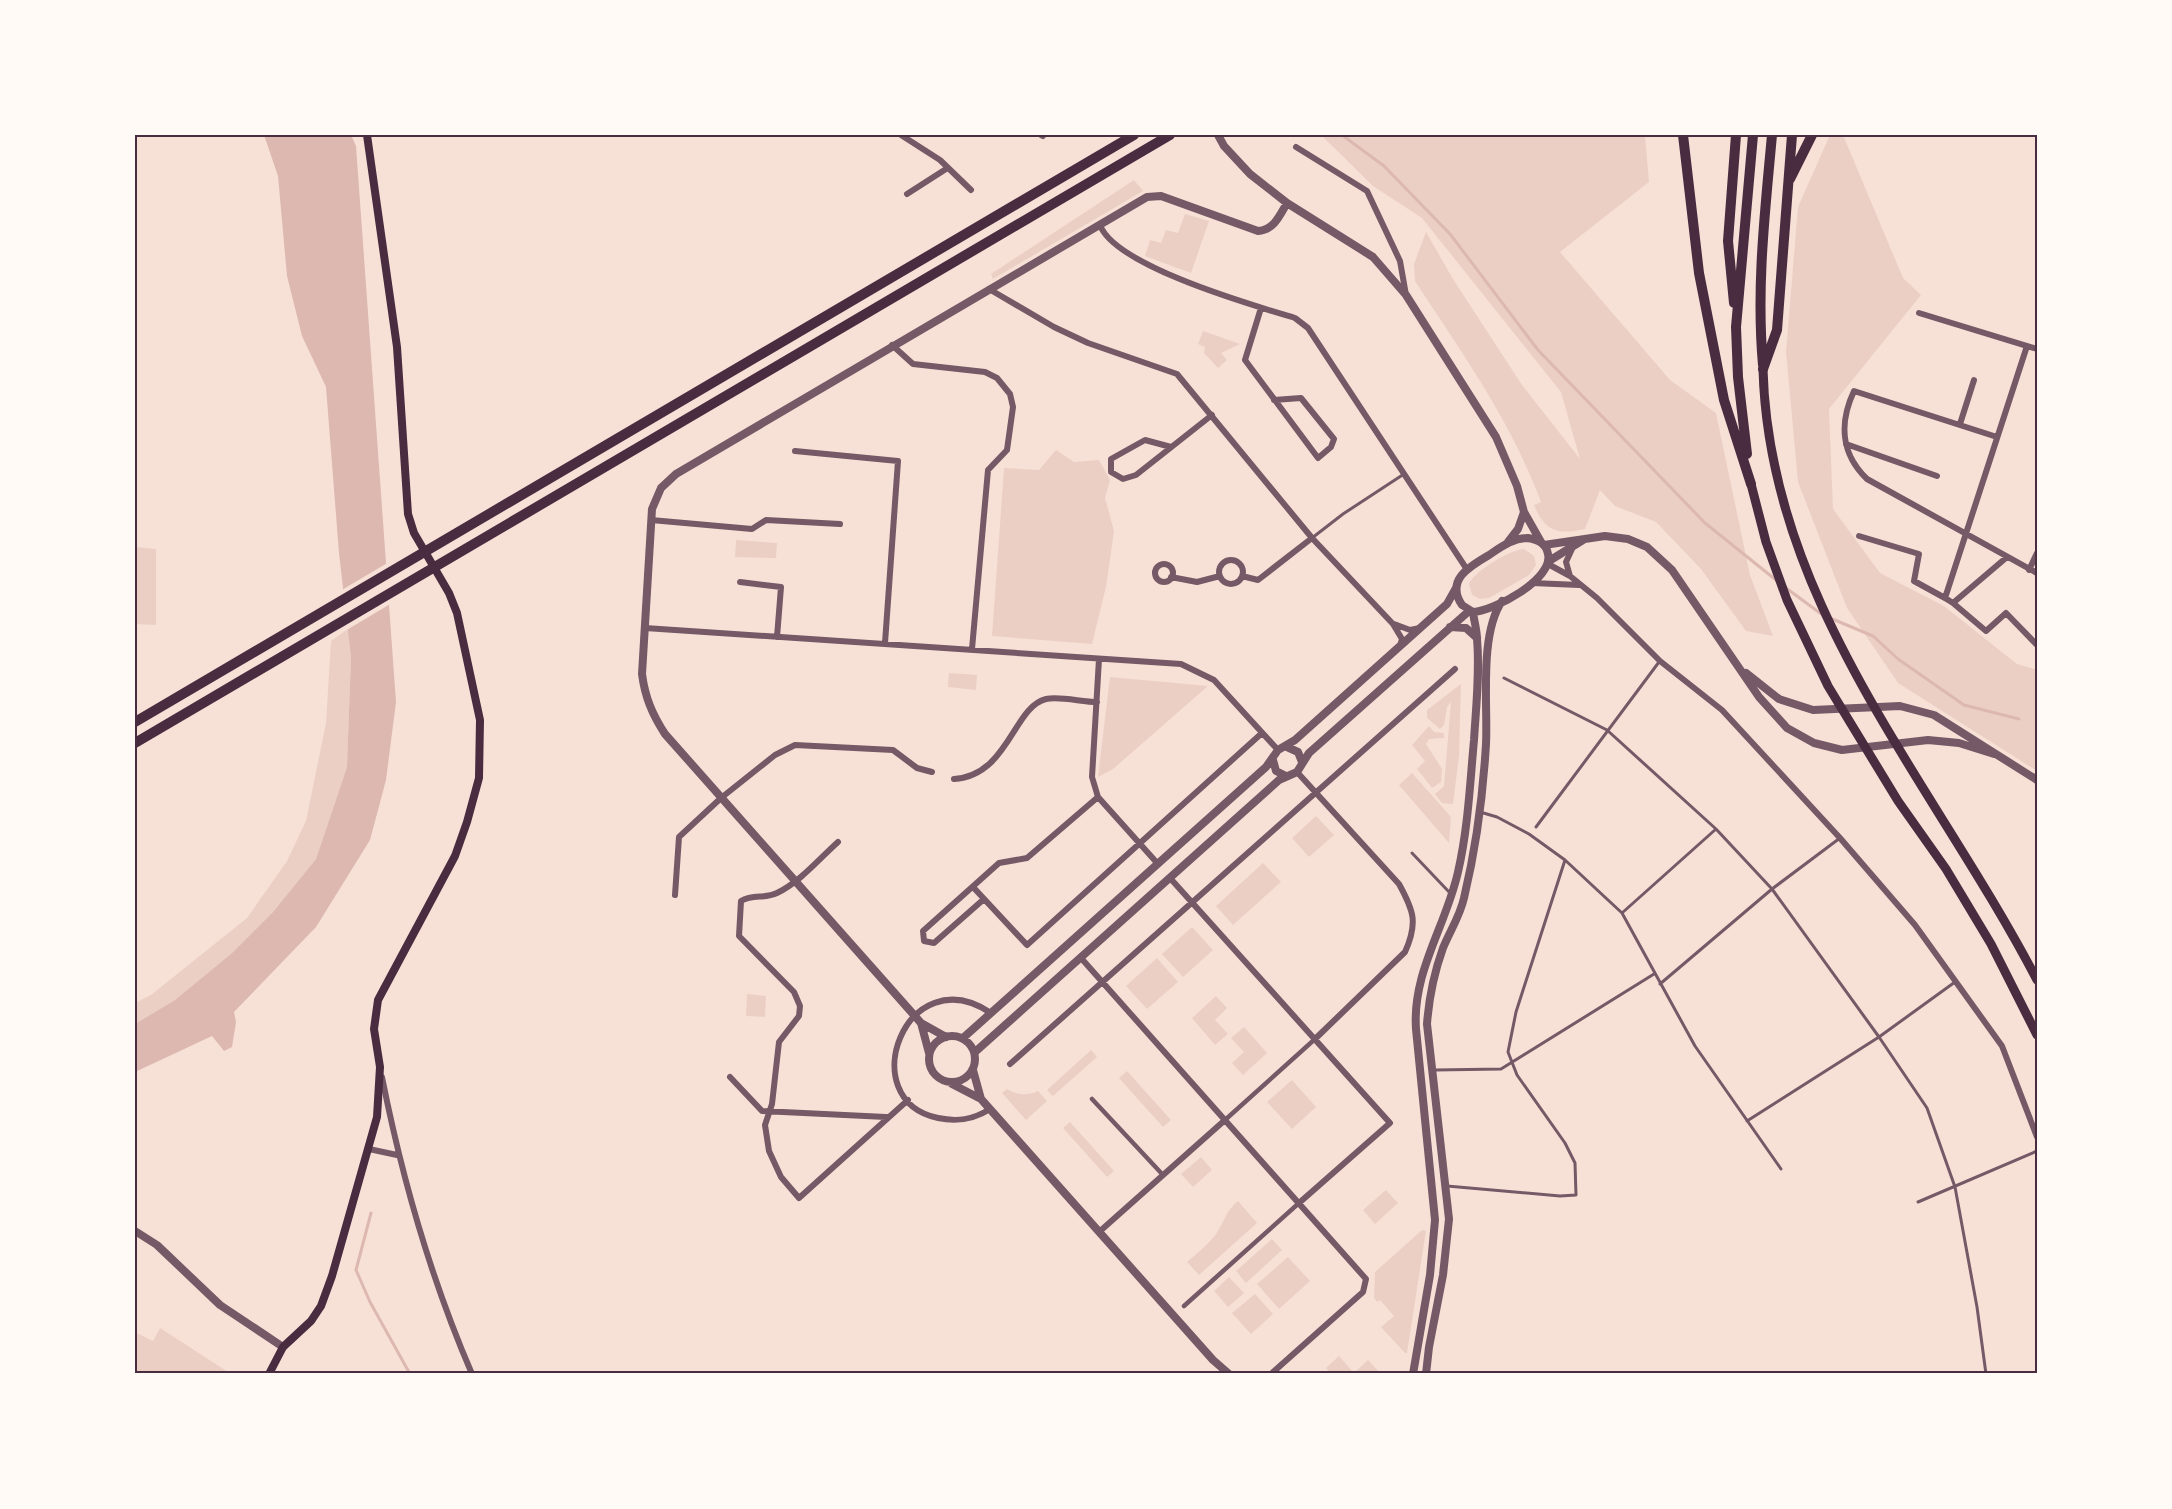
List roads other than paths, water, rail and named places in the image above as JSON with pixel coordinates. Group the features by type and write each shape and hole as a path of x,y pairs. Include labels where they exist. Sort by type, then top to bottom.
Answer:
{"highway":[{"path":"135,722 1134,135"},
{"path":"135,743 1170,135"},
{"path":"1683,135 1699,273 1724,400 1751,484 1766,542 1798,626 1833,695 1898,801 1946,869 1991,944 2037,1035"},
{"path":"1736,135 1728,241 1740,401 1751,484"},
{"path":"1736,327 1753,135"},
{"path":"1772,135 1760,271 1759,319 1771,442 1788,520 1816,597 1879,717 2007,924 2037,980"},
{"path":"1764,369 1777,330 1792,135"},
{"path":"1787,185 1812,135"}],"main road":[{"path":"269,1374 284,1347 311,1321 324,1299 377,1117 380,1066 374,1029 378,1000 462,839 476,794 481,745 475,695 457,613 449,593 414,532 408,514 397,348 367,135"}],"street":[{"path":"901,135 940,160 946,169 971,190"},
{"path":"1218,135 1229,152 1250,174 1287,203 1373,257 1406,296 1496,437 1517,486 1524,512 1543,543 1549,563 1570,576 1597,598 1660,661 1722,710 1840,838 1914,925 2002,1046 2037,1137"},
{"path":"1296,147 1366,191 1400,261 1406,296"},
{"path":"907,194 946,169"},
{"path":"1287,203 1266,231 1258,231 1161,196 1147,197 676,474 661,488 652,509 642,674 644,694 652,714 665,734 921,1023 945,1037 963,1038 1273,760 1278,750 1287,747 1447,604 1459,577 1466,568 1507,544 1523,538 1543,543 1618,537 1638,542 1653,552 1672,570 1743,670 1759,697 1787,728 1814,743 1842,750 1928,740 1959,743 1994,754"},
{"path":"1100,225 1102,231 1122,252 1169,275 1295,318 1308,328 1466,568"},
{"path":"989,289 1054,327 1088,343 1177,374 1312,538 1393,624 1402,639 1400,646"},
{"path":"1261,308 1245,360 1274,400 1318,458 1331,447 1334,440 1301,398 1274,400"},
{"path":"1919,313 2037,349"},
{"path":"892,345 913,364 985,372 997,378 1010,394 1012,406 1007,450 988,470 972,649"},
{"path":"1945,597 2027,346"},
{"path":"1960,424 1974,380"},
{"path":"1996,437 1854,391 1844,417 1846,444 1855,465 1867,479 2037,573"},
{"path":"1171,447 1145,440 1111,459 1111,472 1123,479 1136,476 1212,415"},
{"path":"1846,444 1937,476"},
{"path":"795,451 898,461 885,644"},
{"path":"1507,544 1518,529 1524,512"},
{"path":"651,520 752,529 766,520 840,524"},
{"path":"1859,536 1919,554 1914,581 1945,597 1986,632 2006,613 2037,645"},
{"path":"1242,576 1258,580 1312,538"},
{"path":"975,1052 1286,776 1297,772 1309,753 1450,627 1471,611 1489,609 1532,583 1543,574 1549,563 1585,539"},
{"path":"1570,576 1566,562 1572,549"},
{"path":"2029,570 2037,554"},
{"path":"1953,603 2007,557"},
{"path":"1233,561 1240,565 1242,576 1238,582 1231,584 1223,581 1220,576 1222,565 1233,561"},
{"path":"1172,577 1197,582 1220,576"},
{"path":"740,582 781,587 777,637"},
{"path":"1532,583 1580,585"},
{"path":"1413,1374 1430,1275 1435,1220 1416,1029 1416,999 1419,978 1452,895 1459,870 1471,777 1477,638 1471,611 1459,601 1456,588"},
{"path":"1426,1374 1449,1234 1447,1186 1427,1024 1430,993 1444,947 1464,899 1479,811 1486,746 1489,645 1492,621 1502,601"},
{"path":"1393,624 1410,630 1420,628"},
{"path":"1450,627 1467,628 1477,638"},
{"path":"645,628 1181,664 1214,680 1278,750"},
{"path":"1099,659 1092,777 1098,797 1158,864"},
{"path":"1010,1064 1455,669"},
{"path":"1743,670 1779,699 1813,710 1900,706 1934,715 2037,780"},
{"path":"954,779 968,778 992,762 1010,742 1025,714 1045,699 1097,702"},
{"path":"973,887 1027,945 1262,733"},
{"path":"675,895 679,837 721,798 775,755 795,745 892,750 917,768 932,772"},
{"path":"1287,747 1298,752 1302,762"},
{"path":"1273,760 1276,771 1286,776"},
{"path":"1099,1232 1316,1039 1405,952 1413,935 1414,918 1410,904 1398,884 1297,772"},
{"path":"984,899 934,943 924,941 923,931 999,863 1027,858 1098,797"},
{"path":"838,842 795,881 775,895 750,896 741,901 739,936 794,992 800,1006 799,1016 779,1042 772,1104 765,1125 769,1151 780,1177 799,1198 886,1117 908,1100"},
{"path":"1170,878 1390,1123 1184,1306"},
{"path":"1081,958 1366,1279 1363,1292 1271,1374"},
{"path":"990,1109 965,1120 951,1121 932,1117 908,1100 900,1088 893,1066 895,1045 903,1027 914,1015 931,1004 952,1000 976,1004 991,1013"},
{"path":"921,1023 930,1066 934,1074 981,1099 1213,1360 1228,1374"},
{"path":"929,1053 935,1044 945,1037"},
{"path":"963,1038 975,1052 974,1070 981,1099"},
{"path":"380,1066 397,1155 449,1322 472,1374"},
{"path":"950,1083 968,1078 974,1070"},
{"path":"730,1077 758,1109 768,1112 886,1117"},
{"path":"1092,1099 1163,1175"},
{"path":"369,1149 397,1155"},
{"path":"135,1231 157,1245 226,1310 284,1347"}],"lane":[{"path":"1312,538 1343,514 1404,474"},
{"path":"1536,827 1660,661"},
{"path":"1504,678 1607,730 1716,829 1772,889 1879,1037 1926,1108 1955,1186 1977,1307 1986,1374"},
{"path":"1479,811 1497,817 1530,834 1565,860 1622,913 1695,1046 1781,1170"},
{"path":"1622,913 1716,829"},
{"path":"1660,984 1772,889 1840,838"},
{"path":"1412,853 1452,895"},
{"path":"1447,1186 1560,1196 1576,1195 1575,1162 1565,1143 1517,1075 1508,1052 1516,1012 1565,860"},
{"path":"1433,1070 1501,1069 1654,974"},
{"path":"1747,1121 1879,1037 1955,982"},
{"path":"1918,1202 2037,1151"}],"waterway":[{"path":"1342,135 1384,166 1450,234 1538,350 1705,523 1776,580"},
{"path":"1786,588 1824,616"},
{"path":"1830,618 1873,636 1898,659 1964,705 2019,719"},
{"path":"371,1213 356,1270 370,1302 410,1374"}]}
